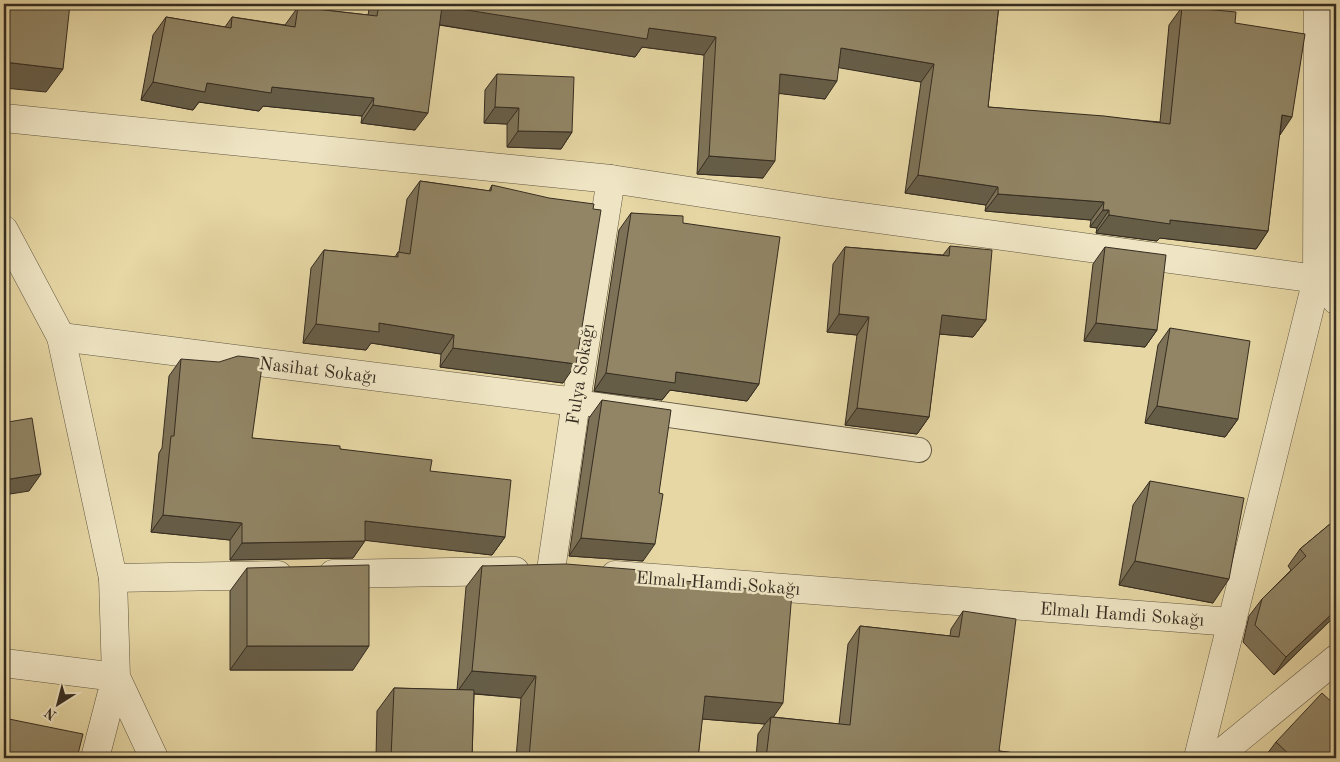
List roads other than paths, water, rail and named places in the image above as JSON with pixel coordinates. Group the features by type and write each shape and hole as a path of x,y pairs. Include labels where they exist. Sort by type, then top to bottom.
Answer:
{"street":[{"path":"1198,758 1232,622 1327,275 1318,4"},
{"path":"4,118 611,179 826,212 1327,275"},
{"name":"Fulya Sokağı","path":"570,572 576,402 611,179"},
{"path":"4,230 61,338 113,578 116,676 96,758"},
{"path":"1327,275 1336,300"},
{"name":"Nasihat Sokağı","path":"61,338 576,402"},
{"name":"Elmalı Hamdi Sokağı","path":"113,578 570,572 1232,622"},
{"path":"1216,758 1336,659"},
{"path":"4,663 116,676"},
{"path":"116,676 154,758"}],"lane":[{"path":"576,402 920,450"}]}
